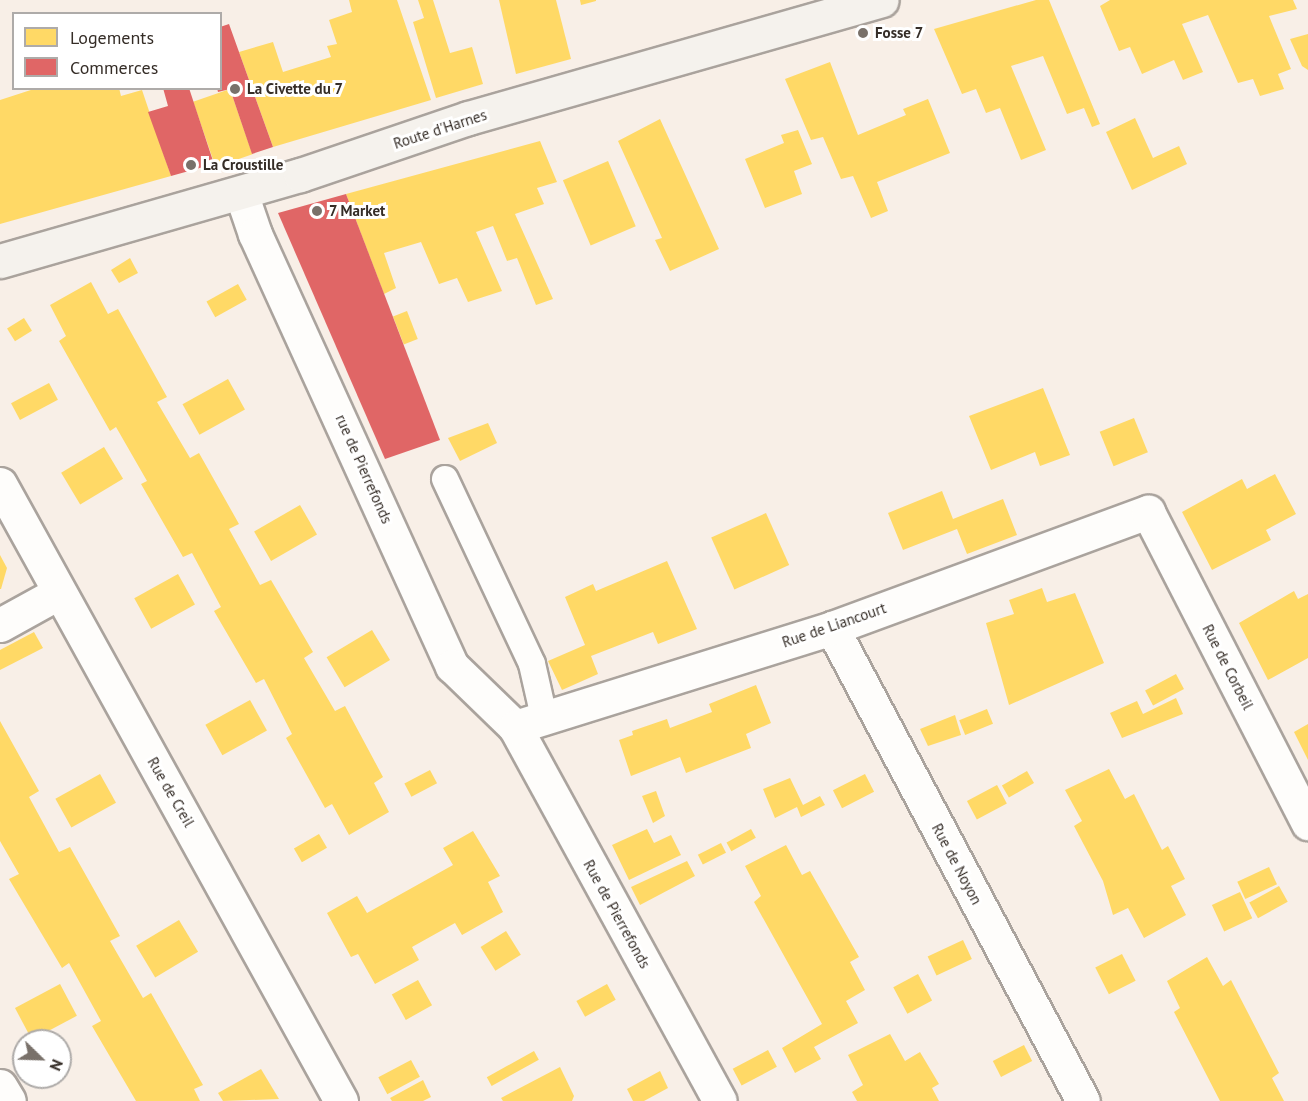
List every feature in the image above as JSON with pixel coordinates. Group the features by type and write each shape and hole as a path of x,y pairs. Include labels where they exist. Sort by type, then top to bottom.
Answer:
{"main road":[{"name":"Route d'Harnes","path":"0,261 241,193 468,118 881,0"}],"street":[{"name":"rue de Pierrefonds","path":"241,193 255,234 452,666 530,722"},
{"name":"Rue de Creil","path":"0,484 58,593 341,1101"},
{"name":"Rue de Liancourt","path":"530,722 831,628 1148,512"},
{"name":"Rue de Corbeil","path":"1148,512 1308,823"},
{"path":"0,625 58,593"},
{"name":"Rue de Noyon","path":"831,628 1083,1101"},
{"name":"Rue de Pierrefonds","path":"530,722 720,1101"},
{"path":"0,1086 9,1101"}],"lane":[{"path":"445,478 532,664 530,722"}],"building: Logements":[{"path":"349,0 397,0 431,100 273,147 239,52 273,42 283,72 331,57 327,46 337,44 329,20 352,12"},
{"path":"418,0 433,0 450,53 472,47 483,84 436,98 413,22 424,18"},
{"path":"499,0 556,0 571,59 516,74"},
{"path":"580,0 596,0 596,1 581,5"},
{"path":"1036,0 1049,0 1100,124 1092,127 1084,108 1067,114 1043,56 1011,66 1046,150 1021,160 1000,108 986,113 976,89 962,94 934,29"},
{"path":"1110,0 1293,0 1297,9 1269,16 1291,69 1278,74 1284,89 1260,96 1253,79 1238,83 1208,15 1182,24 1203,72 1183,80 1174,60 1142,74 1130,47 1119,51 1100,6"},
{"path":"1308,34 1308,70 1302,66 1290,39"},
{"path":"830,62 858,135 906,115 903,109 928,99 950,153 877,182 888,211 871,218 853,176 841,179 823,137 811,140 785,79"},
{"path":"230,89 252,154 216,167 193,102"},
{"path":"31,90 120,90 121,96 142,90 171,176 0,224 0,100"},
{"path":"1135,118 1153,158 1179,146 1187,164 1132,190 1106,132"},
{"path":"660,119 719,249 670,271 655,240 662,238 618,141"},
{"path":"798,130 812,164 794,171 802,194 765,208 745,159 784,143 781,135"},
{"path":"540,141 557,182 537,188 544,204 515,214 553,299 536,305 517,258 507,261 493,226 476,232 502,291 468,302 457,278 439,284 421,242 384,253 396,288 384,294 346,194"},
{"path":"608,161 636,226 591,246 563,180"},
{"path":"130,258 138,273 119,283 111,270"},
{"path":"91,282 108,314 118,309 167,397 157,402 190,458 199,453 239,524 229,529 260,585 271,580 313,652 304,658 335,711 345,706 383,777 374,783 389,812 349,835 332,804 325,808 286,738 292,734 264,679 256,683 214,611 221,607 192,553 183,557 141,484 147,481 116,427 110,431 59,341 66,336 50,305"},
{"path":"238,284 247,300 215,317 207,301"},
{"path":"407,311 418,339 404,344 393,316"},
{"path":"24,318 32,331 15,341 7,329"},
{"path":"228,379 245,410 199,435 183,404"},
{"path":"49,383 58,400 20,420 11,403"},
{"path":"1043,388 1070,455 1040,466 1035,452 991,470 969,416"},
{"path":"1134,418 1148,452 1114,466 1100,432"},
{"path":"488,423 497,443 460,461 448,438"},
{"path":"104,447 123,479 80,504 61,473"},
{"path":"1275,474 1296,514 1266,530 1271,540 1212,570 1182,512 1242,479 1247,489"},
{"path":"942,491 953,519 1003,499 1017,535 967,554 957,529 903,550 888,513"},
{"path":"300,505 317,534 271,561 254,532"},
{"path":"766,513 789,565 734,589 711,537"},
{"path":"0,555 7,568 1,589 0,589"},
{"path":"667,561 697,629 658,644 653,632 591,656 598,674 562,690 548,661 585,645 565,597 593,584 596,591"},
{"path":"178,574 195,605 151,629 134,598"},
{"path":"1042,588 1047,602 1075,593 1104,663 1009,705 986,623 1014,614 1009,600"},
{"path":"1294,591 1298,599 1308,594 1308,658 1268,680 1239,623"},
{"path":"372,630 390,660 345,687 327,657"},
{"path":"34,632 43,648 0,670 0,650"},
{"path":"1176,674 1184,689 1153,705 1145,690"},
{"path":"756,685 771,723 746,734 751,748 686,773 680,757 631,776 619,740 633,735 632,731 667,719 670,728 712,712 709,704"},
{"path":"1176,698 1183,714 1122,738 1110,713 1137,701 1143,714"},
{"path":"250,700 267,731 222,755 205,725"},
{"path":"987,709 993,724 965,735 959,720"},
{"path":"955,715 961,735 928,746 920,729"},
{"path":"0,721 39,791 29,797 59,852 70,847 120,936 110,941 143,998 151,993 203,1085 194,1089 200,1101 136,1101 92,1026 101,1021 69,963 62,968 9,879 19,874 0,841"},
{"path":"1308,724 1308,760 1294,732"},
{"path":"1109,769 1125,799 1134,794 1162,850 1168,846 1185,879 1171,886 1186,915 1144,938 1128,908 1113,915 1103,881 1074,826 1082,821 1065,790"},
{"path":"430,770 437,783 411,797 404,784"},
{"path":"1027,771 1034,783 1009,798 1002,786"},
{"path":"100,774 116,803 71,828 55,799"},
{"path":"865,774 874,792 842,808 833,790"},
{"path":"790,778 803,805 820,796 825,805 801,817 797,807 775,818 763,789"},
{"path":"997,785 1007,804 977,820 967,801"},
{"path":"656,791 665,816 653,823 642,796"},
{"path":"647,829 654,843 671,835 681,855 629,880 612,845"},
{"path":"751,829 756,838 731,851 727,843"},
{"path":"473,831 500,876 488,882 503,912 462,935 455,923 412,947 419,960 375,984 358,954 351,957 327,913 357,896 367,913 453,865 443,848"},
{"path":"319,834 327,848 302,862 294,848"},
{"path":"721,843 726,853 703,865 698,855"},
{"path":"786,845 802,875 810,871 859,957 850,962 865,990 846,1001 858,1023 814,1047 821,1059 795,1073 782,1048 822,1024 754,902 761,896 745,866"},
{"path":"687,861 695,876 640,905 631,887"},
{"path":"1269,867 1277,884 1245,899 1237,882"},
{"path":"1279,886 1288,902 1258,918 1249,902"},
{"path":"1240,892 1252,918 1224,931 1212,905"},
{"path":"179,920 198,952 155,977 136,946"},
{"path":"506,931 521,955 495,971 481,947"},
{"path":"963,940 972,959 937,976 928,956"},
{"path":"1122,954 1136,981 1109,994 1095,968"},
{"path":"1207,957 1223,986 1231,980 1279,1073 1272,1078 1284,1101 1220,1101 1174,1012 1180,1008 1167,981"},
{"path":"918,974 932,1000 907,1014 893,987"},
{"path":"418,980 432,1005 406,1020 392,995"},
{"path":"60,984 77,1016 52,1029 26,1029 15,1008"},
{"path":"607,984 616,1000 585,1017 576,1001"},
{"path":"890,1034 905,1061 920,1052 939,1084 932,1088 939,1101 857,1101 852,1092 863,1085 848,1055"},
{"path":"1024,1045 1032,1061 1001,1077 993,1061"},
{"path":"768,1050 777,1067 742,1086 733,1069"},
{"path":"534,1051 539,1060 492,1086 487,1077"},
{"path":"411,1060 420,1077 387,1094 378,1077"},
{"path":"560,1067 574,1096 572,1101 503,1101 501,1098"},
{"path":"261,1069 279,1099 223,1101 218,1093"},
{"path":"660,1071 668,1088 644,1101 633,1101 627,1089"},
{"path":"423,1080 431,1097 423,1101 392,1101 390,1098"}],"building: Commerces":[{"name":"La Civette du 7","path":"229,24 273,147 252,154 230,89 218,92 218,90 222,90 222,26"},
{"path":"164,90 190,90 214,164 171,176 148,112 168,106"},
{"path":"346,194 440,440 385,459 278,213"}],"place":[{"name":"Fosse 7","path":"863,33"},
{"name":"La Civette du 7","path":"235,89"},
{"name":"La Croustille","path":"191,165"},
{"name":"7 Market","path":"317,211"}]}
